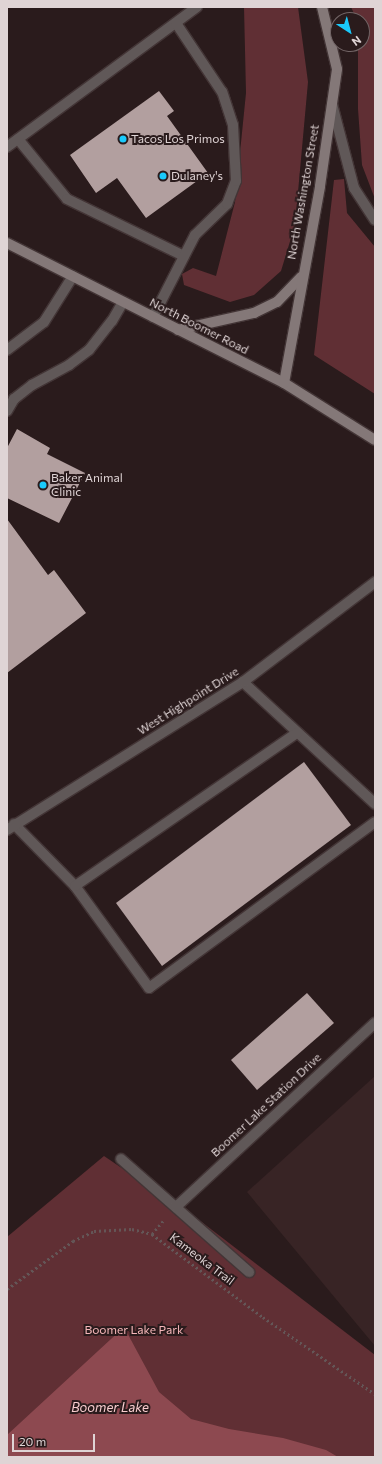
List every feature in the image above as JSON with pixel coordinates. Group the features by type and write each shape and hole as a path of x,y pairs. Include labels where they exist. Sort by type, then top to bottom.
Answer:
{"main road":[{"name":"North Washington Street","path":"284,383 301,277 320,186 337,69 322,7"},
{"name":"North Boomer Road","path":"7,243 284,383 375,440"},
{"path":"178,330 254,313 277,302 301,277"}],"street":[{"path":"7,147 197,7"},
{"path":"153,317 195,235 227,204 236,181 233,125 222,92 176,23"},
{"path":"332,104 354,188 375,220"},
{"path":"18,139 68,199 184,256"},
{"path":"7,350 44,322 73,276"},
{"path":"7,411 14,399 32,385 69,365 89,350 112,321 123,302"},
{"name":"West Highpoint Drive","path":"11,827 244,682 375,582"},
{"path":"244,682 297,733 375,804"},
{"path":"75,886 297,733"},
{"path":"11,827 75,886 150,988 375,822"},
{"name":"Boomer Lake Station Drive","path":"176,1208 375,1023"},
{"path":"121,1159 249,1272"}],"path":[{"name":"Kameoka Trail","path":"7,1289 73,1241 94,1231 132,1228 152,1234 263,1317 375,1394"}],"shaded area":[{"path":"375,1076 375,1346 247,1192"}],"green space":[{"path":"244,7 298,7 308,82 295,225 281,271 254,295 230,302 184,285 182,274 193,268 216,276 235,202 246,93"},
{"path":"351,7 375,7 375,199 362,165 358,109 358,52 370,52 370,12 353,12"},
{"path":"344,179 347,213 375,247 375,394 314,355 334,180"},
{"name":"Boomer Lake Park","path":"104,1156 203,1223 375,1355 375,1457 7,1457 7,1237"}],"water":[{"name":"Boomer Lake","path":"124,1327 159,1392 191,1419 229,1429 283,1438 326,1450 338,1457 7,1457 7,1435"}],"building":[{"path":"159,91 174,111 167,116 208,173 146,218 117,178 96,193 70,155"},
{"name":"Baker Animal Clinic","path":"17,429 50,448 47,454 85,473 59,523 7,498 7,448"},
{"path":"7,519 48,575 54,570 86,613 7,673"},
{"path":"304,762 351,825 162,966 116,903"},
{"path":"307,993 334,1023 257,1090 231,1060"}],"place":[{"name":"Tacos Los Primos","path":"123,139"},
{"name":"Dulaney's","path":"163,176"},
{"name":"Baker Animal Clinic","path":"43,485"}]}
